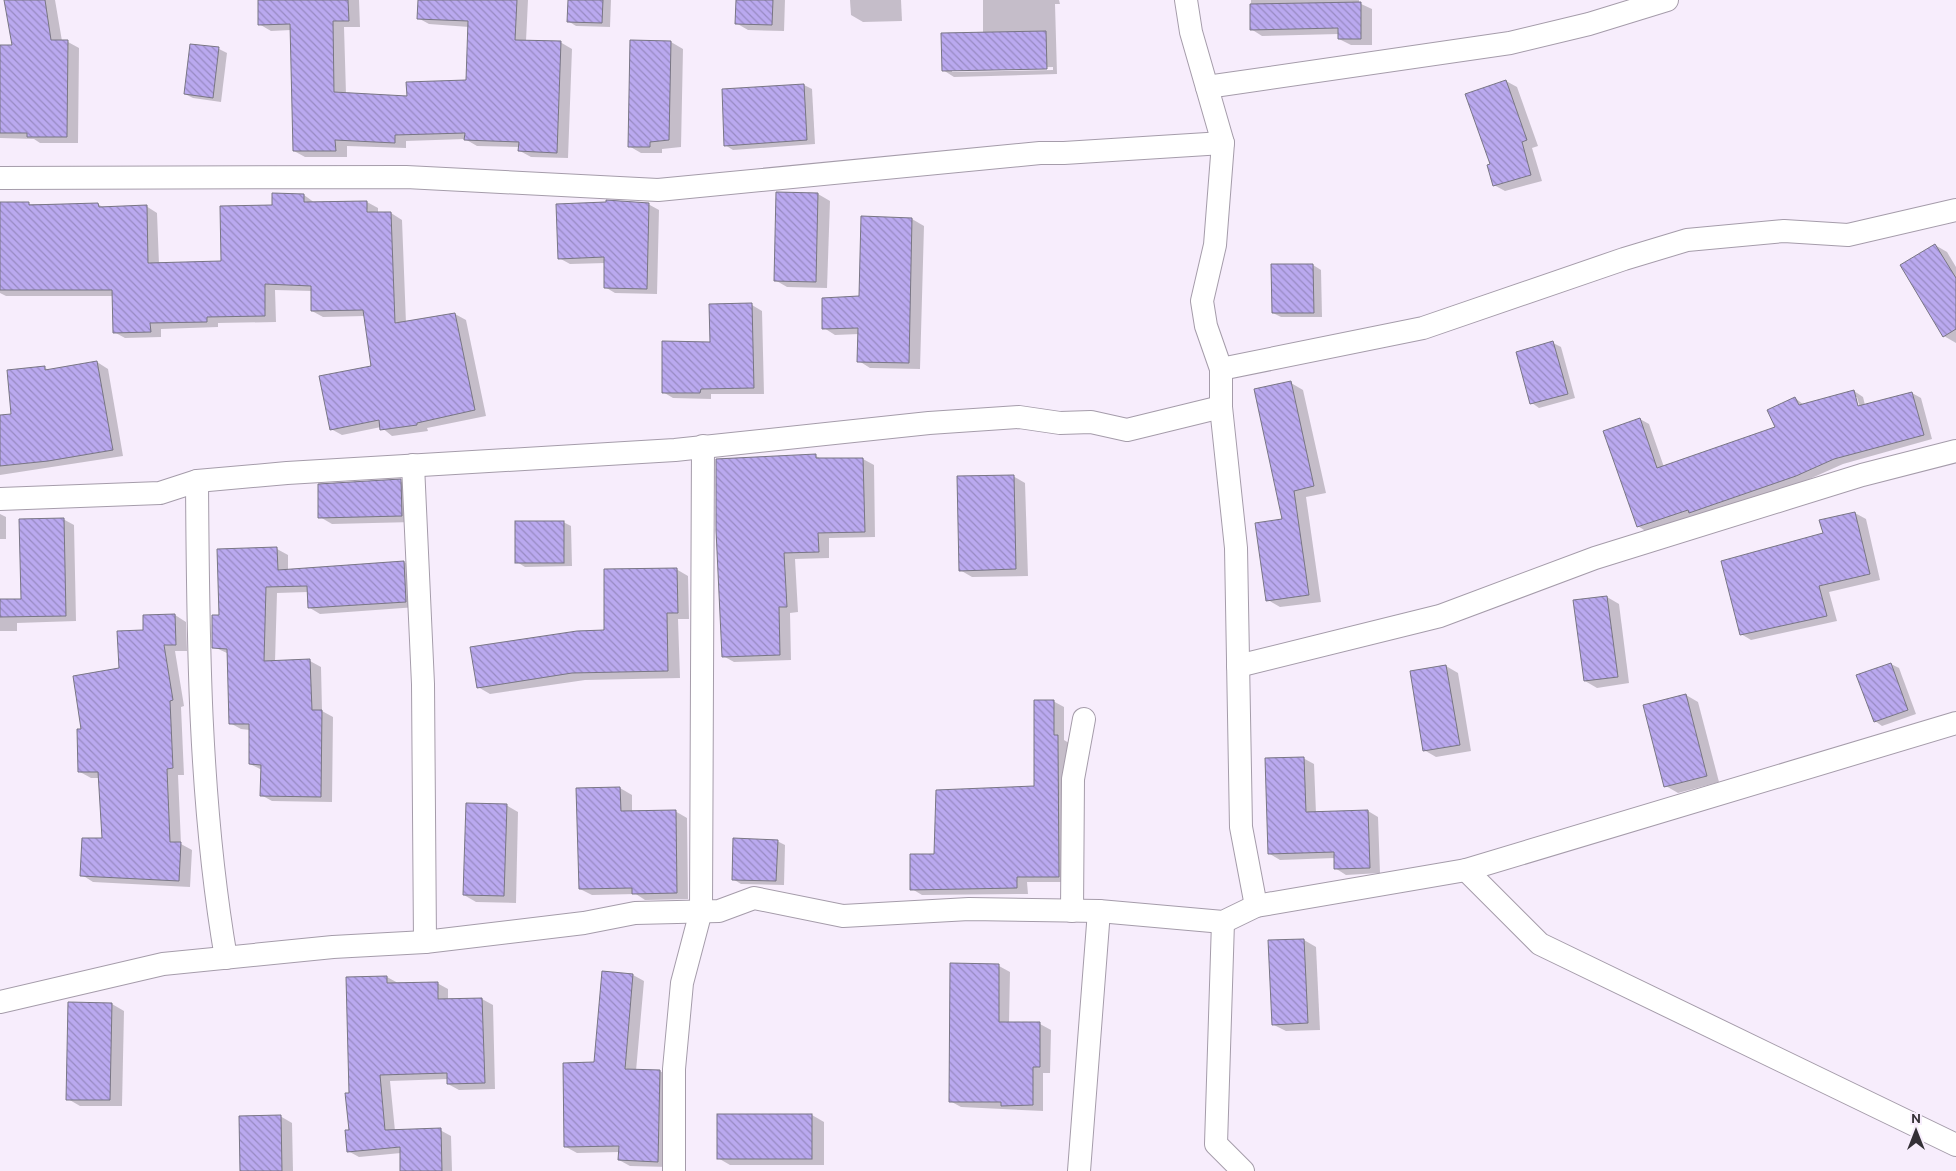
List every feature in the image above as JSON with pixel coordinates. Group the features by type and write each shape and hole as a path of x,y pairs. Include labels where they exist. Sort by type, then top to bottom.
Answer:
{"street":[{"path":"1186,0 1190,32 1223,143 1215,245 1202,301 1206,326 1221,369 1221,407 1236,548 1241,827 1256,906"},
{"path":"1207,87 1510,43 1589,24 1668,0"},
{"path":"0,178 406,178 658,190 1040,153 1223,143"},
{"path":"1221,369 1423,328 1624,259 1686,240 1784,231 1848,235 1956,210"},
{"path":"0,499 160,493 197,481 413,465 665,451 929,423 1019,417 1060,423 1091,422 1128,430 1221,407"},
{"path":"674,1171 674,1069 682,983 701,911 703,446"},
{"path":"1238,666 1440,616 1595,558 1862,475 1956,451"},
{"path":"413,465 423,684 425,942"},
{"path":"197,481 198,669 217,902 226,958"},
{"path":"1072,911 1072,779 1084,719"},
{"path":"0,1002 163,964 333,947 425,942 584,923 635,913 719,910 754,898 843,916 969,908 1099,911 1223,922 1256,906 1466,870 1956,723"},
{"path":"1466,870 1540,944 1956,1145"},
{"path":"1079,1171 1099,911"},
{"path":"1217,1171 1216,1144 1223,922"},
{"path":"1216,1144 1243,1171"}],"building":[{"path":"4,0 45,0 51,40 68,40 67,137 27,137 27,133 0,133 0,45 12,45"},
{"path":"258,0 348,0 349,21 333,21 334,92 407,96 406,82 466,80 468,21 417,19 418,0 517,0 515,40 561,41 557,153 518,151 519,142 464,140 465,133 395,135 395,143 335,140 336,151 293,151 290,24 258,25"},
{"path":"568,0 603,0 602,23 567,22"},
{"path":"736,0 773,0 772,25 735,24"},
{"path":"1361,2 1361,39 1338,39 1338,28 1250,30 1250,4"},
{"path":"1046,31 1047,69 942,71 941,33"},
{"path":"630,40 671,41 669,140 650,142 650,147 628,147"},
{"path":"190,44 219,47 213,98 184,94"},
{"path":"1506,80 1527,140 1522,142 1531,175 1493,186 1487,165 1490,164 1465,94"},
{"path":"804,84 807,140 724,146 722,89"},
{"path":"776,192 818,193 816,282 774,281"},
{"path":"272,193 304,194 304,202 367,201 367,212 391,212 395,323 455,313 475,410 417,423 417,425 380,430 379,420 330,430 319,376 371,366 363,310 311,311 311,286 265,284 265,316 207,317 207,322 150,323 151,332 113,333 112,290 0,290 0,202 29,202 29,205 98,203 99,207 147,205 148,263 221,261 220,206 272,205"},
{"path":"606,200 649,203 647,289 604,288 604,257 558,259 556,204 606,202"},
{"path":"861,216 912,218 909,363 857,362 858,328 822,329 822,298 859,296"},
{"path":"1935,244 1956,278 1956,329 1943,337 1900,265"},
{"path":"1271,264 1313,264 1314,313 1272,313"},
{"path":"752,303 754,388 701,389 700,393 662,393 662,341 710,342 709,304"},
{"path":"1553,341 1568,394 1530,404 1516,352"},
{"path":"97,361 113,450 48,461 0,466 0,415 11,414 7,370 45,366 45,370"},
{"path":"1291,381 1314,486 1294,491 1309,595 1266,601 1255,523 1282,519 1254,389"},
{"path":"1854,390 1858,406 1912,392 1924,435 1834,459 1796,476 1689,513 1688,510 1637,527 1603,431 1640,418 1657,468 1775,427 1767,410 1795,397 1799,405"},
{"path":"816,454 816,458 863,458 865,532 818,533 819,552 784,553 787,607 779,607 780,655 722,657 716,530 716,459"},
{"path":"1014,475 1016,569 959,571 957,476"},
{"path":"401,479 402,516 318,518 318,484"},
{"path":"1855,512 1870,574 1819,586 1827,616 1740,635 1721,561 1823,533 1819,520"},
{"path":"64,518 66,616 0,617 0,599 21,599 19,519"},
{"path":"515,521 564,521 564,563 515,563"},
{"path":"277,547 278,570 404,561 406,602 308,608 307,586 266,587 264,661 310,659 312,710 322,710 321,797 260,796 261,765 249,764 249,724 229,724 227,649 212,648 212,615 219,615 217,549"},
{"path":"677,568 678,613 667,613 668,671 572,673 477,688 470,647 577,631 604,630 604,569"},
{"path":"1607,596 1618,677 1584,681 1573,600"},
{"path":"175,614 176,645 164,645 173,700 170,701 173,768 167,769 170,842 181,842 179,881 80,876 82,838 102,838 98,772 78,772 77,729 81,729 73,676 119,668 117,631 143,630 143,615"},
{"path":"1891,663 1908,710 1874,722 1856,675"},
{"path":"1446,665 1460,745 1423,751 1410,671"},
{"path":"1686,694 1707,776 1664,787 1643,705"},
{"path":"1034,700 1054,700 1054,735 1058,735 1059,877 1017,877 1017,888 910,890 910,854 934,854 936,790 1034,786"},
{"path":"1304,757 1306,812 1368,810 1370,868 1334,869 1334,852 1268,854 1265,758"},
{"path":"620,787 621,811 676,810 677,893 632,894 632,888 579,889 576,788"},
{"path":"466,803 507,804 504,896 463,895"},
{"path":"733,838 778,840 776,881 732,880"},
{"path":"1304,939 1308,1023 1272,1025 1268,940"},
{"path":"950,963 999,964 999,1022 1040,1022 1040,1067 1033,1067 1033,1105 1001,1106 1001,1102 949,1102"},
{"path":"602,971 633,974 625,1069 660,1070 658,1162 618,1160 619,1146 564,1147 563,1063 594,1062"},
{"path":"387,976 387,983 438,982 438,999 482,998 485,1083 447,1084 447,1073 380,1075 385,1130 441,1128 442,1171 400,1171 400,1147 347,1152 345,1130 349,1130 345,1093 349,1093 346,977"},
{"path":"68,1002 112,1003 110,1100 66,1100"},
{"path":"717,1114 812,1114 812,1159 717,1159"},
{"path":"281,1115 282,1171 240,1171 239,1116"}]}
